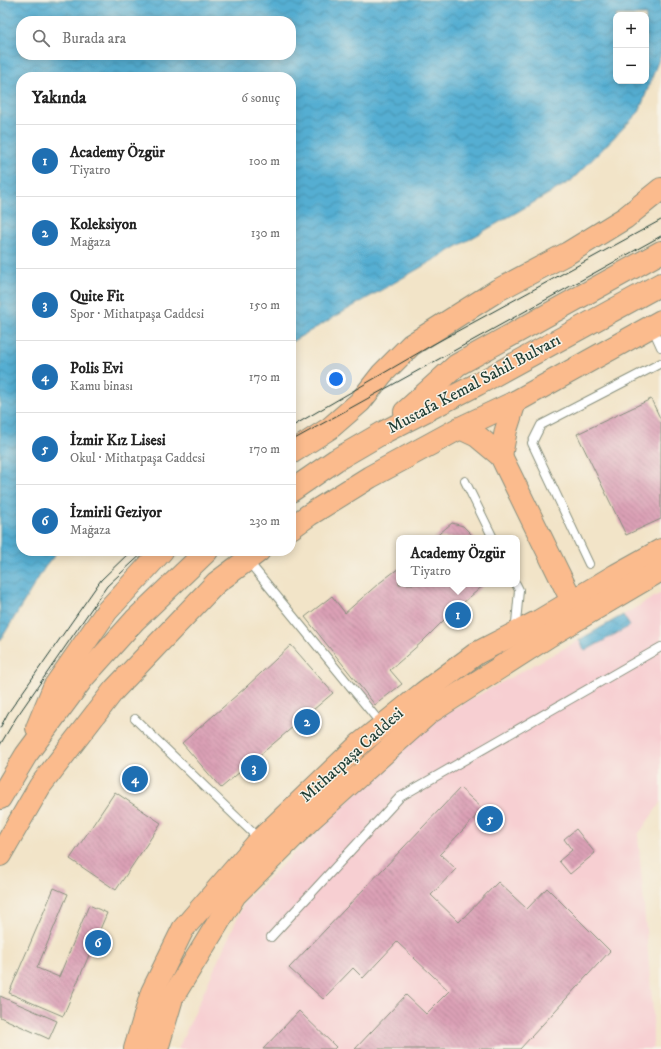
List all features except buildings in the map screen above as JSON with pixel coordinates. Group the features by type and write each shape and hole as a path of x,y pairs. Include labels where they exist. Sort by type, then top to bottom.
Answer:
{"main road":[{"path":"296,450 330,428 360,402 382,374 411,345 498,290 568,253 625,218 661,190"},
{"path":"384,432 457,366 661,252"},
{"name":"Mustafa Kemal Sahil Bulvarı","path":"296,488 336,460 384,432 478,384 661,284"},
{"name":"Mustafa Kemal Sahil Bulvarı","path":"296,524 370,477 460,428 515,402 656,324"},
{"path":"501,456 506,430 515,402"},
{"path":"460,428 477,436 501,456 576,609"},
{"name":"Mithatpaşa Caddesi","path":"157,1049 172,998 234,895 312,818 429,713 512,660 616,575 661,550"},
{"path":"26,755 54,687 107,611 157,556"},
{"path":"0,798 26,755 83,678 135,620 202,556"},
{"path":"0,855 40,786 114,690 216,583 252,556"},
{"name":"Mithatpaşa Caddesi","path":"135,1049 152,992 183,929 260,840 361,743 423,693 477,653 539,621 576,609 661,570"}],"lane":[{"path":"656,324 661,347"},
{"path":"589,564 532,442 541,425 661,363"},
{"path":"465,481 492,535"},
{"path":"254,556 383,726"},
{"path":"512,635 516,623 519,590 518,587"},
{"path":"271,937 400,797 661,648"},
{"path":"135,719 260,840"}],"shaded area":[{"path":"661,593 661,802 638,835 653,1013 653,1049 178,1049 245,901 431,721 579,640 585,651 629,626 623,615"}],"water":[{"path":"0,0 661,0 661,54 639,112 571,181 296,339 296,72 16,72 16,556 54,556 45,567 0,641"},
{"path":"623,615 630,626 585,651 579,640"}],"tram line":[{"path":"296,424 432,345 661,220"},
{"path":"296,438 661,236"},
{"path":"0,728 8,713 101,580 126,556"},
{"path":"0,745 16,718 107,586 140,556"}],"place":[{"name":"Academy Özgür","path":"458,615"},
{"name":"Koleksiyon","path":"307,722"},
{"name":"Quite Fit","path":"254,768"},
{"name":"Polis Evi","path":"135,779"},
{"name":"İzmir Kız Lisesi","path":"490,819"},
{"name":"İzmirli Geziyor","path":"98,943"}]}
